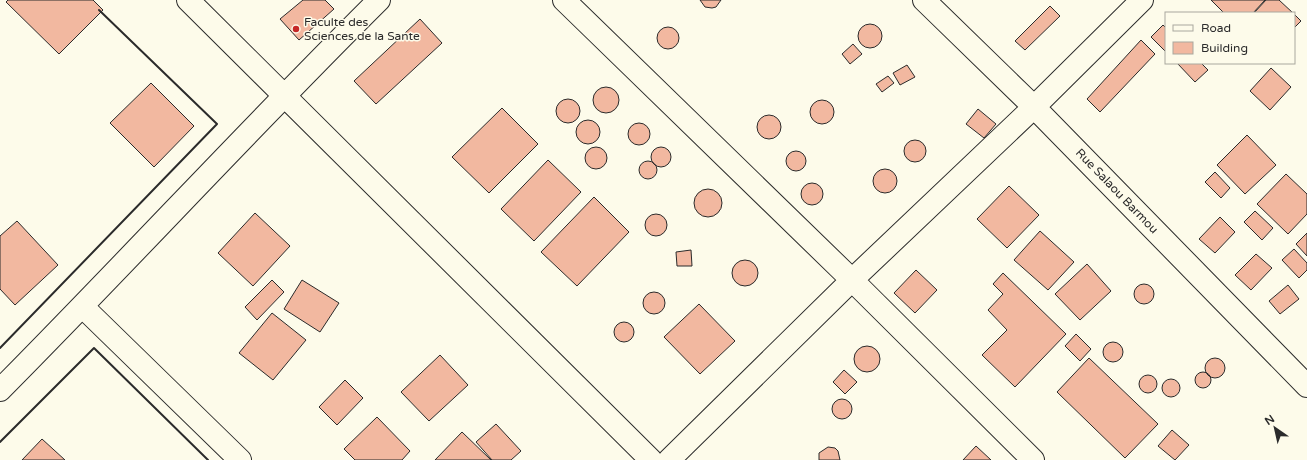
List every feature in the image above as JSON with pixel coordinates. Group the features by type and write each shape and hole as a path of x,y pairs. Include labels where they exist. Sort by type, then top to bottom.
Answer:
{"street":[{"path":"188,0 651,460"},
{"path":"0,390 83,307 283,96 379,0"},
{"path":"564,0 852,280 1033,460"},
{"name":"Rue Salaou Barmou","path":"924,0 1034,107 1307,386"},
{"path":"669,460 852,280 1034,107 1142,0"},
{"path":"83,307 240,460"}],"building":[{"path":"8,0 93,0 103,10 59,54 6,2"},
{"path":"303,0 325,0 334,9 299,40 280,19"},
{"path":"700,0 721,0 716,7 712,8 705,7"},
{"path":"1211,0 1265,0 1254,12 1223,12"},
{"path":"1266,0 1279,0 1292,12 1255,12"},
{"path":"1050,6 1060,16 1025,50 1015,41"},
{"path":"1295,15 1301,21 1295,27"},
{"path":"420,19 442,43 376,104 354,81"},
{"path":"870,24 879,27 882,36 879,45 870,48 861,45 858,36 861,27"},
{"path":"1163,25 1165,27 1165,51 1151,37"},
{"path":"668,27 676,30 679,38 676,46 668,49 660,46 657,38 660,30"},
{"path":"1141,40 1155,54 1100,112 1087,99"},
{"path":"853,44 862,54 850,64 842,54"},
{"path":"1178,64 1202,64 1208,70 1195,82"},
{"path":"907,65 915,77 900,85 893,73"},
{"path":"1271,68 1291,87 1270,110 1250,91"},
{"path":"888,76 894,83 882,92 876,84"},
{"path":"151,83 194,126 154,167 110,123"},
{"path":"606,87 615,91 619,100 615,109 606,113 597,109 593,100 597,91"},
{"path":"568,99 573,100 579,106 579,116 573,122 568,123 563,122 557,116 556,111 557,106 563,100"},
{"path":"822,100 827,101 833,107 833,117 827,123 822,124 817,123 811,117 810,112 811,107 817,101"},
{"path":"502,108 538,144 489,193 452,157"},
{"path":"978,109 996,124 984,138 966,124"},
{"path":"769,115 774,116 780,122 780,132 774,138 769,139 764,138 758,132 757,127 758,122 764,116"},
{"path":"588,120 593,121 599,127 599,137 593,143 588,144 583,143 577,137 576,132 577,127 583,121"},
{"path":"639,123 647,126 650,134 647,142 639,145 631,142 628,134 631,126"},
{"path":"1247,135 1276,165 1245,194 1217,165"},
{"path":"915,140 923,143 926,151 923,159 915,162 907,159 904,151 907,143"},
{"path":"596,147 604,150 607,158 604,166 596,169 588,166 585,158 588,150"},
{"path":"661,147 668,150 671,157 668,164 661,167 654,164 651,157 654,150"},
{"path":"796,151 803,154 806,161 803,168 796,171 789,168 786,161 789,154"},
{"path":"548,160 581,192 534,241 501,209"},
{"path":"648,161 654,164 657,170 654,176 648,179 642,176 639,170 642,164"},
{"path":"885,169 894,172 897,181 894,190 885,193 876,190 873,181 876,172"},
{"path":"1215,172 1230,188 1221,198 1205,182"},
{"path":"1286,174 1307,194 1307,214 1288,234 1257,204"},
{"path":"812,183 820,186 823,194 820,202 812,205 804,202 801,194 804,186"},
{"path":"1009,186 1039,215 1007,248 977,219"},
{"path":"708,189 718,193 722,203 718,213 708,217 698,213 694,203 698,193"},
{"path":"594,197 629,232 577,286 541,252"},
{"path":"1255,211 1273,228 1262,240 1244,222"},
{"path":"255,213 290,246 253,286 218,253"},
{"path":"656,214 664,217 667,225 664,233 656,236 648,233 645,225 648,217"},
{"path":"1220,217 1235,232 1215,253 1199,239"},
{"path":"17,221 58,265 15,305 0,289 0,236"},
{"path":"1040,231 1074,262 1048,290 1014,260"},
{"path":"1307,233 1307,256 1296,244"},
{"path":"1294,249 1307,263 1307,270 1299,278 1282,260"},
{"path":"691,250 692,266 677,266 676,252"},
{"path":"1256,254 1272,268 1251,290 1235,275"},
{"path":"745,260 754,264 758,273 754,282 745,286 736,282 732,273 736,264"},
{"path":"1087,264 1111,291 1080,320 1055,294"},
{"path":"916,270 937,290 915,313 894,293"},
{"path":"1003,273 1066,334 1015,387 982,355 1007,330 988,310 1003,294 993,284"},
{"path":"272,280 284,292 257,320 245,307"},
{"path":"302,280 339,303 320,332 284,309"},
{"path":"1144,284 1151,287 1154,294 1151,301 1144,304 1137,301 1134,294 1137,287"},
{"path":"1288,285 1299,299 1280,314 1269,301"},
{"path":"654,292 662,295 665,303 662,311 654,314 646,311 643,303 646,295"},
{"path":"699,304 735,341 700,374 664,337"},
{"path":"272,313 306,340 273,380 239,353"},
{"path":"624,322 631,325 634,332 631,339 624,342 617,339 614,332 617,325"},
{"path":"1076,334 1091,349 1080,361 1065,346"},
{"path":"1113,342 1120,345 1123,352 1120,359 1113,362 1106,359 1103,352 1106,345"},
{"path":"867,346 876,350 880,359 876,368 867,372 858,368 854,359 858,350"},
{"path":"440,355 468,385 429,421 401,392"},
{"path":"1089,358 1158,424 1125,458 1057,392"},
{"path":"1215,358 1222,361 1225,368 1222,375 1215,378 1208,375 1205,368 1208,361"},
{"path":"844,370 857,382 845,394 833,382"},
{"path":"1203,372 1210,377 1211,380 1206,387 1203,388 1196,383 1195,380 1200,373"},
{"path":"1148,375 1154,378 1157,384 1154,390 1148,393 1142,390 1139,384 1142,378"},
{"path":"1171,379 1177,382 1180,388 1177,394 1171,397 1165,394 1162,388 1165,382"},
{"path":"345,380 363,398 337,425 319,407"},
{"path":"842,399 849,402 852,409 849,416 842,419 835,416 832,409 835,402"},
{"path":"377,417 410,451 402,460 355,460 344,449"},
{"path":"496,424 521,451 511,460 492,460 476,442"},
{"path":"1172,430 1189,445 1175,460 1158,446"},
{"path":"462,432 491,460 435,460"},
{"path":"42,439 65,460 22,460"},
{"path":"976,446 991,460 963,460"},
{"path":"828,447 835,448 838,451 840,460 819,460 819,453"}],"wall":[{"path":"0,348 217,124 99,10"},
{"path":"0,442 94,348 208,460"}],"place":[{"name":"Faculte des Sciences de la Sante","path":"296,29"}]}
